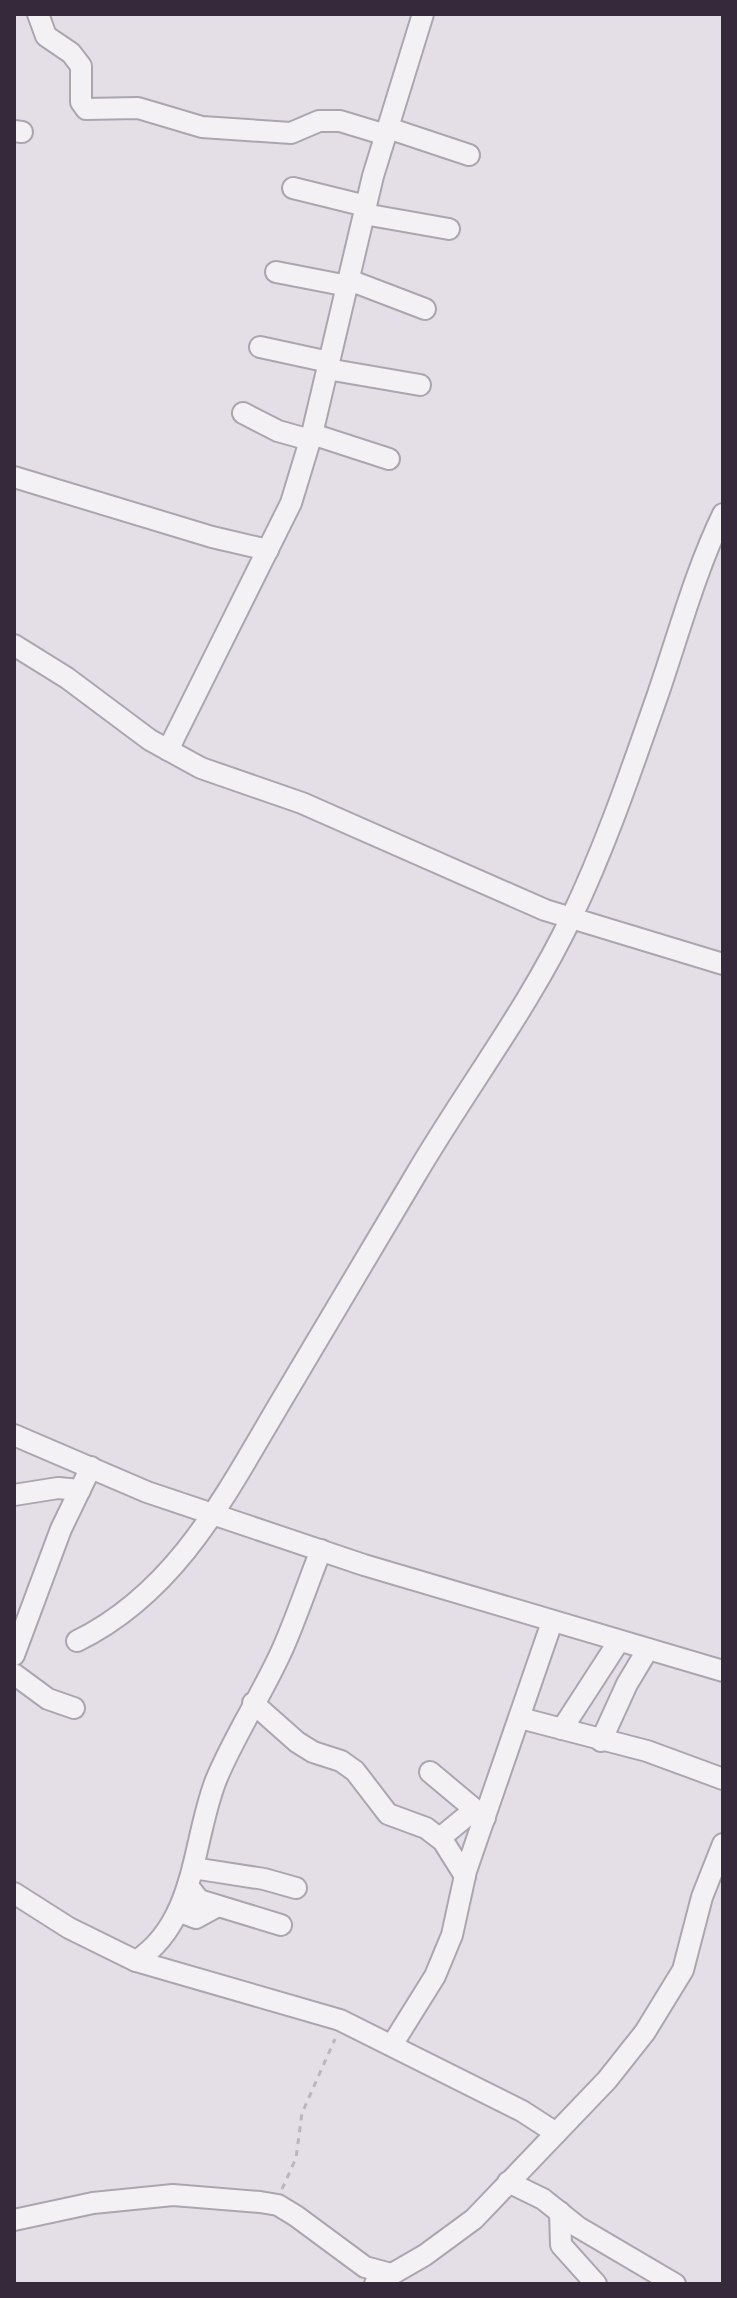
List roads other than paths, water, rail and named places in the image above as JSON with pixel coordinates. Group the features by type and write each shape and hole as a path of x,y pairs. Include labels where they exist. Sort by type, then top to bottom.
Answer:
{"street":[{"path":"38,14 46,36 71,53 81,66 81,102 86,109 138,108 202,127 278,132 297,132 319,121 340,121 469,155"},
{"path":"168,750 291,503 311,437 365,210 423,14"},
{"path":"293,188 365,210 449,229"},
{"path":"276,272 348,283 425,309"},
{"path":"260,347 328,366 420,385"},
{"path":"243,413 278,431 389,459"},
{"path":"14,477 198,533 268,550"},
{"path":"77,1641 115,1620 157,1582 215,1515 415,1176 529,995 572,918 603,847 700,561 723,514"},
{"path":"14,645 168,750 201,768 302,803 545,910 723,964"},
{"path":"14,1435 147,1492 215,1515 552,1622 723,1671"},
{"path":"14,1655 91,1467"},
{"path":"14,1495 58,1488 80,1490"},
{"path":"136,1961 149,1952 178,1911 216,1781 282,1650 321,1550"},
{"path":"392,2045 435,1976 452,1935 479,1814 520,1718 552,1622"},
{"path":"562,1729 619,1641"},
{"path":"601,1741 627,1684 648,1649"},
{"path":"14,1674 48,1699 74,1708"},
{"path":"253,1703 297,1742 313,1752 341,1761 355,1771 388,1814 426,1828 440,1838 465,1876"},
{"path":"520,1718 647,1751 723,1779"},
{"path":"430,1772 479,1814"},
{"path":"440,1838 479,1814"},
{"path":"14,2220 93,2203 173,2195 278,2205 325,2234 383,2279 425,2255 474,2219 607,2080 666,2002 683,1970 702,1897 723,1844"},
{"path":"190,1877 264,1879 296,1888"},
{"path":"190,1877 199,1900 281,1925"},
{"path":"14,1893 24,1908 136,1961 346,2023 522,2111 556,2133"},
{"path":"178,1911 196,1918 218,1906"},
{"path":"508,2182 543,2199 675,2284"},
{"path":"560,2212 561,2245 596,2284"}]}
